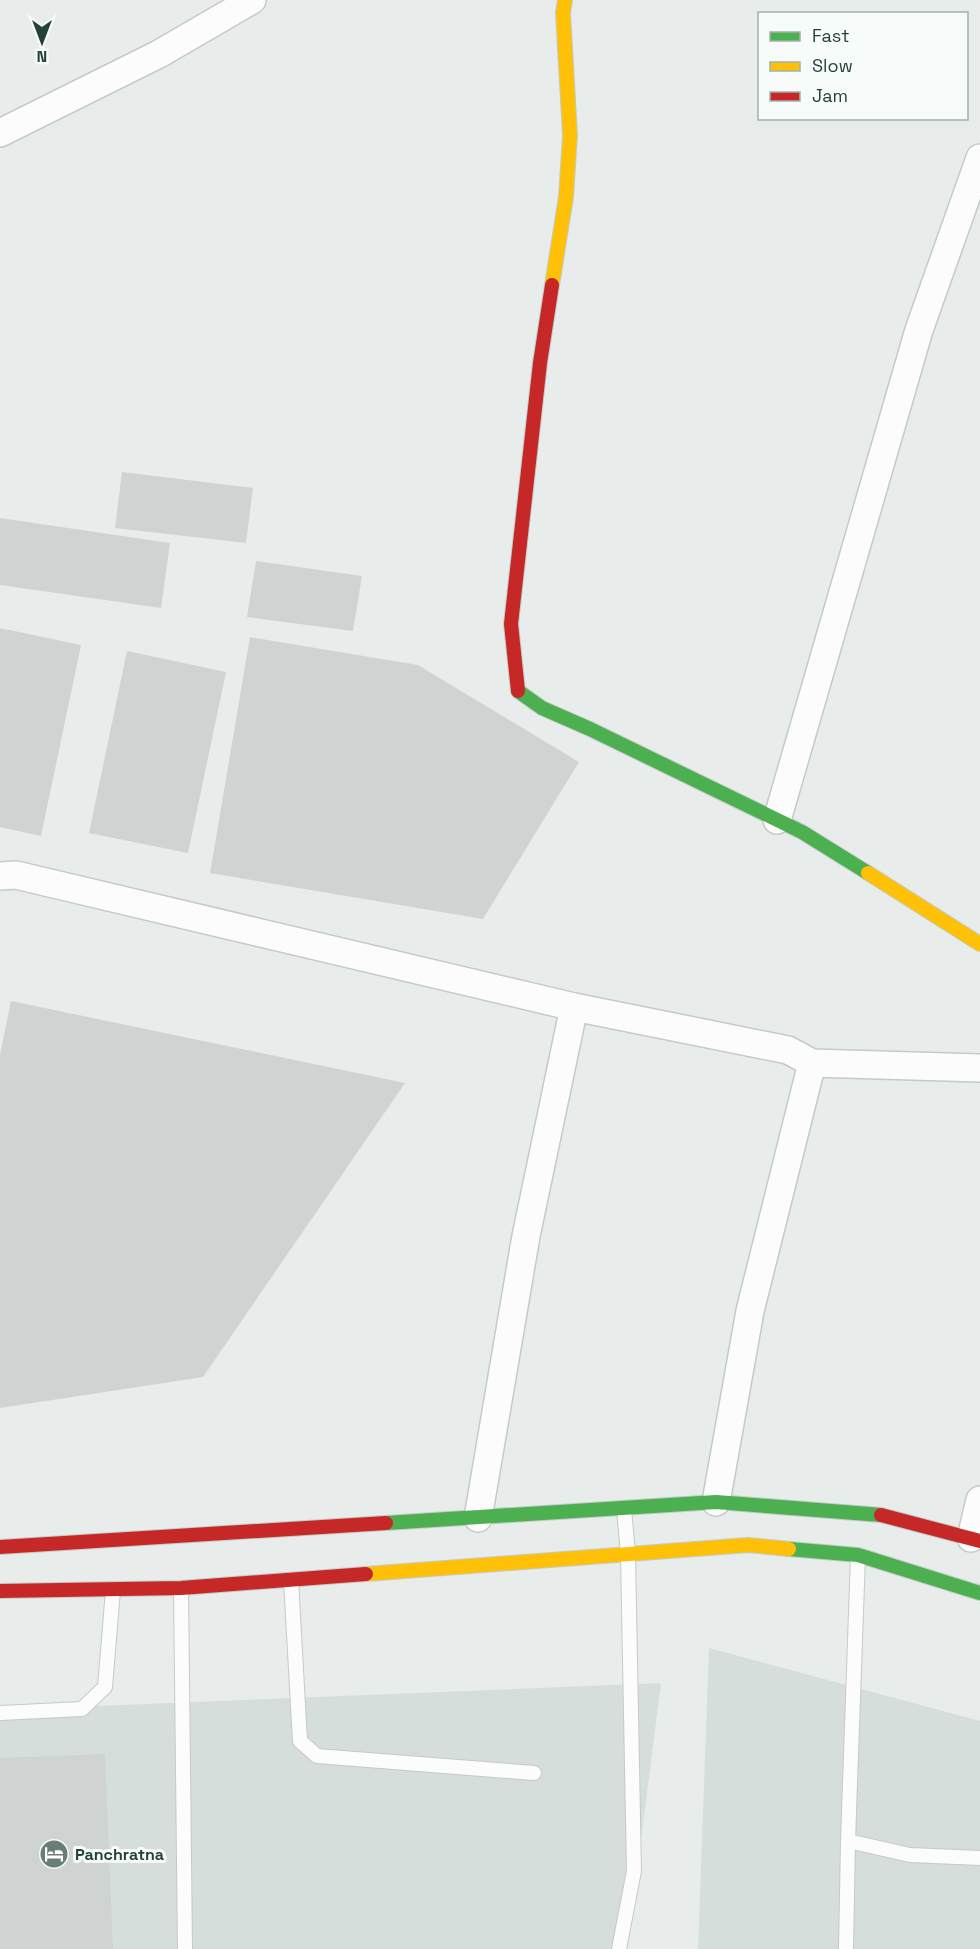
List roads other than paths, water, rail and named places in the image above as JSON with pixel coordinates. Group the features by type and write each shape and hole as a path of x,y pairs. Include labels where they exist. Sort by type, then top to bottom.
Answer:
{"street":[{"path":"0,133 159,54 252,0"},
{"path":"565,0 563,13 570,135 567,187 540,363 511,624 518,692 542,708 802,832 980,944"},
{"path":"777,820 919,330 980,158"},
{"path":"0,876 16,875 574,1007 788,1050 812,1063 980,1068"},
{"path":"478,1518 526,1236 574,1007"},
{"path":"716,1502 750,1311 812,1063"},
{"path":"0,1547 716,1502 873,1513 976,1540 980,1500"},
{"path":"0,1591 181,1588 748,1545 858,1556 980,1593"}],"lane":[{"path":"619,1949 634,1871 628,1554 624,1509"},
{"path":"846,1949 858,1556"},
{"path":"291,1580 300,1742 317,1756 534,1773"},
{"path":"181,1588 185,1949"},
{"path":"0,1713 82,1709 105,1687 113,1589"},
{"path":"848,1841 910,1855 980,1858"}],"place":[{"name":"Panchratna","path":"54,1854"}]}
